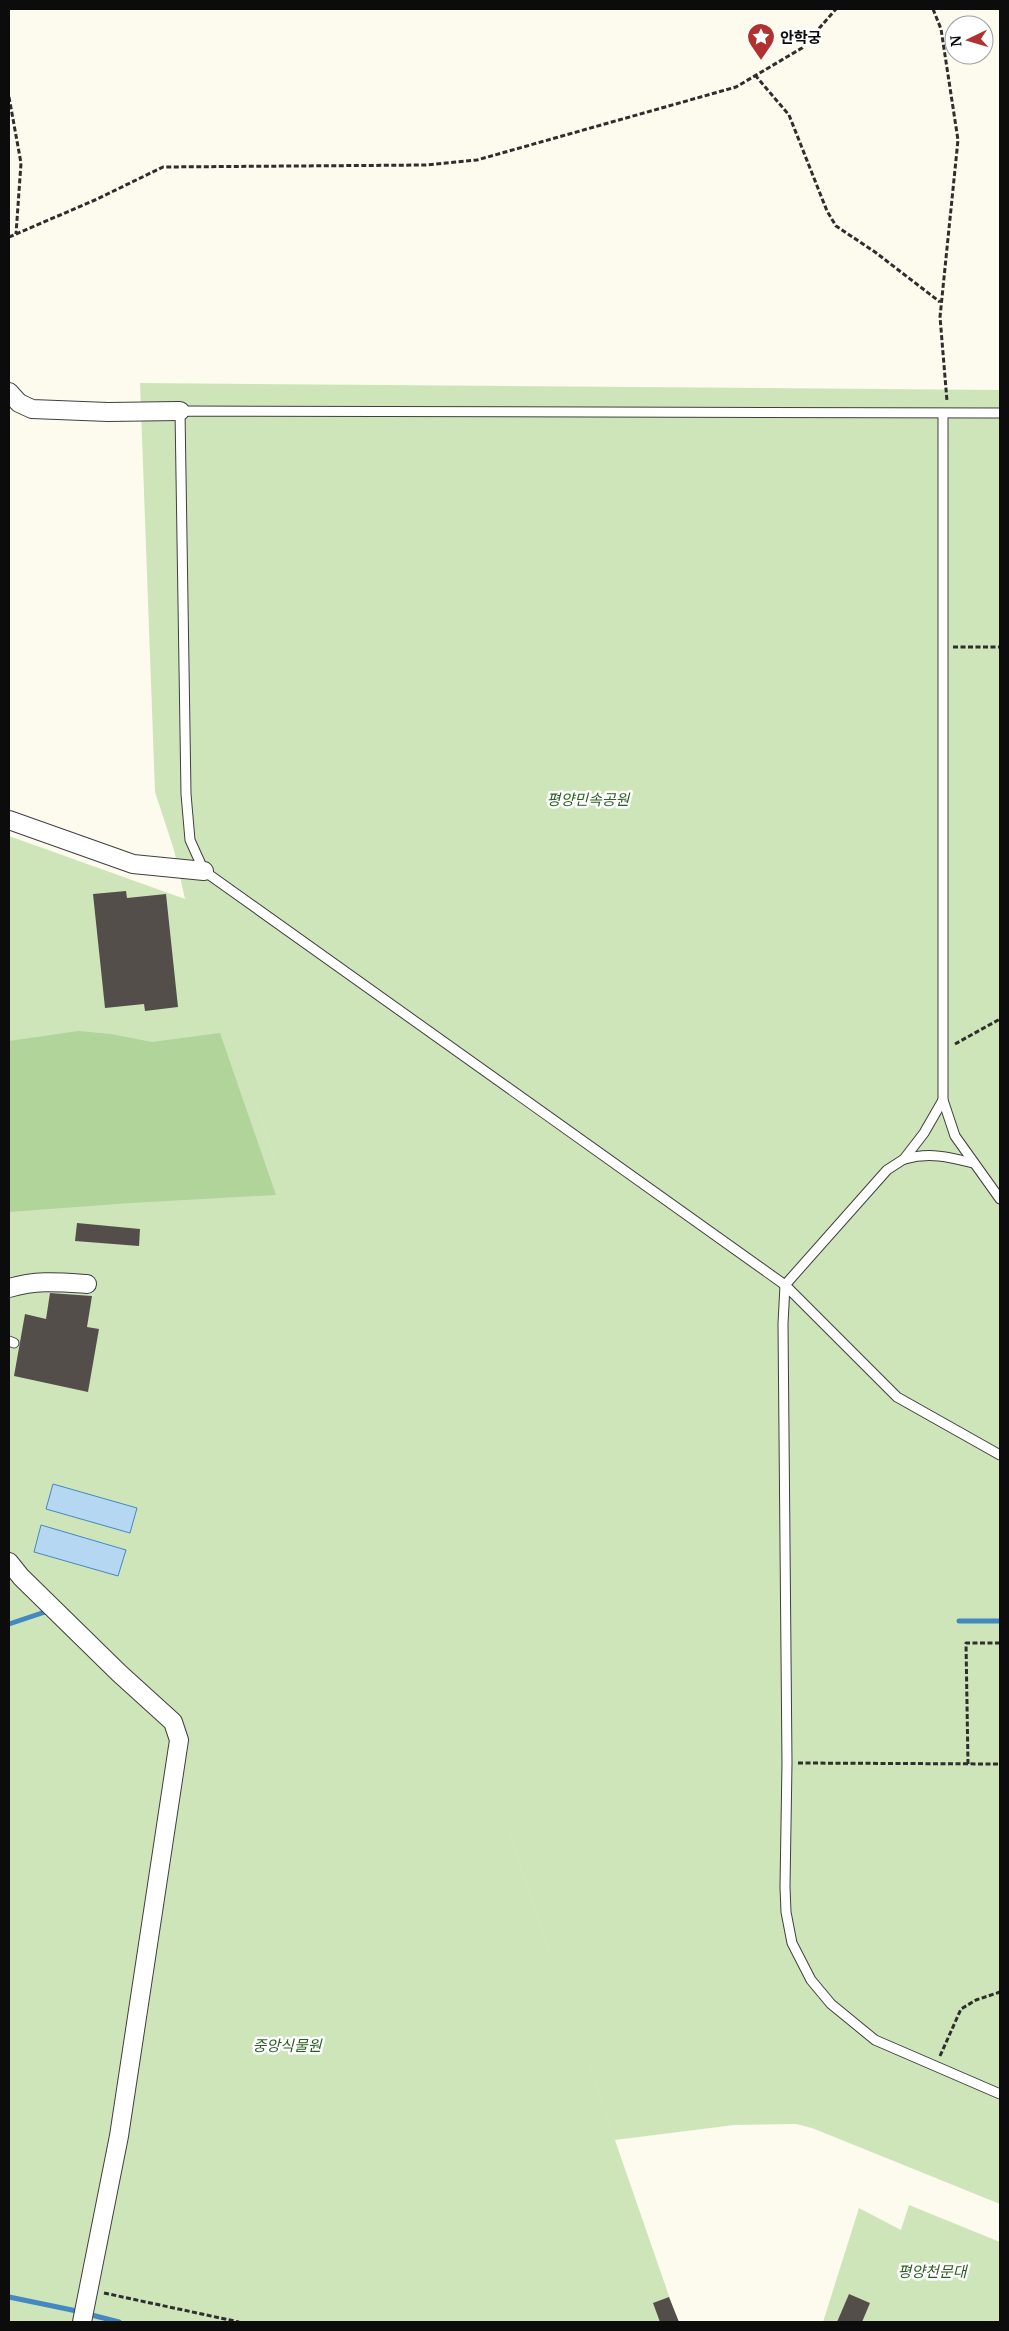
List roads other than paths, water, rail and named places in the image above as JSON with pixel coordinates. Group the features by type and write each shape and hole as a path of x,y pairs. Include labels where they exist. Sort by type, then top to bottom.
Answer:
{"street":[{"path":"9,392 18,403 32,409 108,412 180,411"},
{"path":"9,820 133,864 204,871"},
{"path":"9,1288 31,1282 46,1281 87,1284"},
{"path":"9,1562 21,1577 105,1660 173,1722 179,1740 178,1757 119,2136 85,2310"}],"lane":[{"path":"1000,413 180,411 186,794 190,840 204,871 785,1285 897,1396 1000,1455"},
{"path":"945,414 944,1100 956,1136 1000,1200"},
{"path":"944,1100 924,1133 904,1159 887,1170 785,1285 783,1324 787,1763 786,1912 792,1943 804,1968 831,2004 850,2022 875,2040 935,2068 1000,2094"},
{"path":"904,1159 921,1155 946,1156 973,1163"}],"water":[{"path":"53,1484 137,1508 130,1533 46,1509"},
{"path":"41,1525 126,1550 118,1576 34,1552"}],"waterway":[{"path":"9,1624 45,1612"},
{"path":"959,1621 1000,1621"},
{"path":"9,2297 119,2322"}],"place":[{"name":"안학궁","path":"761,61"}],"park label":[{"name":"평양민속공원","path":"588,799"},
{"name":"중앙식물원","path":"287,2045"},
{"name":"평양천문대","path":"932,2271"}]}
